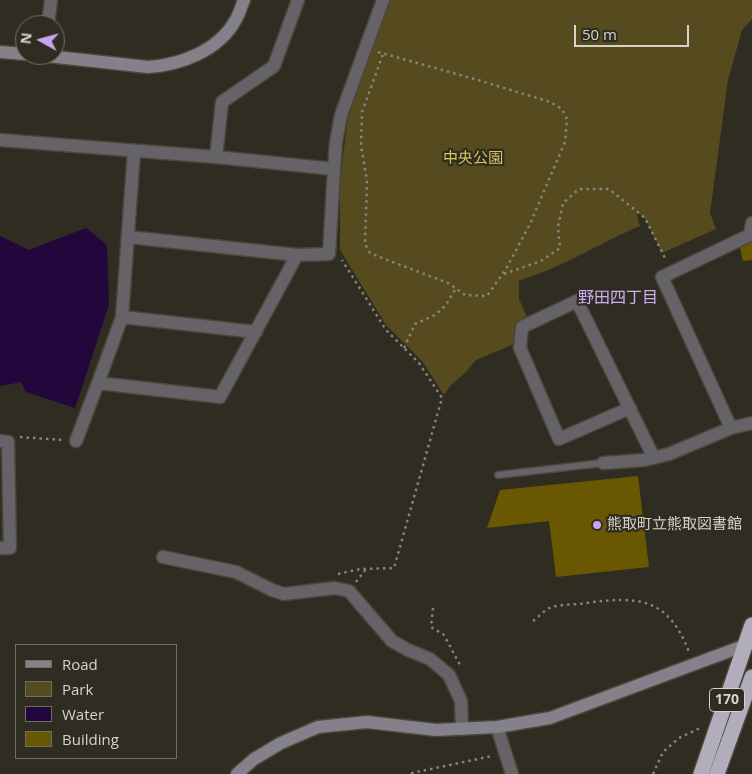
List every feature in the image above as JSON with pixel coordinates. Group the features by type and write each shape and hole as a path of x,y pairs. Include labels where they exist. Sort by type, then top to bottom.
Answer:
{"highway":[{"name":"170","path":"701,774 748,643 752,625"},
{"name":"170","path":"717,774 752,677"}],"street":[{"path":"49,15 51,0"},
{"path":"65,57 148,67 167,65 185,60 203,51 220,39 234,22 244,0"},
{"path":"216,157 222,102 274,66 298,0"},
{"path":"128,237 297,255 329,254 336,142 342,114 383,0"},
{"path":"0,52 15,53"},
{"path":"0,140 216,157 334,169"},
{"path":"76,441 122,317 134,151"},
{"path":"731,428 662,277 750,235 752,222"},
{"path":"98,383 220,397 297,255"},
{"path":"630,408 559,439 520,348 522,327 577,301 630,408 654,458"},
{"path":"122,317 256,332"},
{"path":"603,463 654,458 669,454 731,428 752,423"},
{"path":"0,548 10,548 4,441"},
{"path":"163,557 236,572 284,594 335,588 349,591 392,641 430,659 449,676 460,701 462,729"},
{"path":"237,774 254,759 281,743 318,727 367,722 436,730 462,729 497,727 550,718 748,643"},
{"path":"497,727 512,774"}],"lane":[{"path":"498,474 603,463"}],"path":[{"path":"383,54 550,102 562,109 567,119 564,142 530,224 488,296 465,295 456,288 448,283 370,253 365,244 367,181 361,145 362,112 383,54"},
{"path":"502,274 541,261 560,248 558,227 563,203 579,189 608,189 645,218 672,272"},
{"path":"329,254 343,261 386,330 419,364 442,398 394,568"},
{"path":"404,348 415,324 435,315 446,305 456,288"},
{"path":"4,441 17,437 76,441"},
{"path":"533,621 550,608 614,599 648,602 663,611 676,626 694,665"},
{"path":"433,608 431,627 444,635 459,664"},
{"path":"652,774 663,752 679,738 698,727 716,731"},
{"path":"412,774 501,754"}],"green space":[{"name":"中央公園","path":"390,0 752,0 752,19 742,30 728,80 710,213 716,229 662,253 645,219 636,211 640,226 553,268 519,281 519,299 528,319 516,325 514,344 476,360 451,385 444,395 422,361 386,325 340,250 340,180 348,117"}],"water":[{"path":"86,228 107,245 109,305 75,408 26,392 21,382 0,386 0,236 29,250"}],"building":[{"path":"752,237 752,260 743,261 739,243"},
{"name":"熊取町立熊取図書館","path":"638,476 649,567 556,577 549,521 487,528 500,490"}],"place":[{"name":"熊取町立熊取図書館","path":"597,525"}],"district":[{"name":"野田四丁目","path":"618,298"}]}
